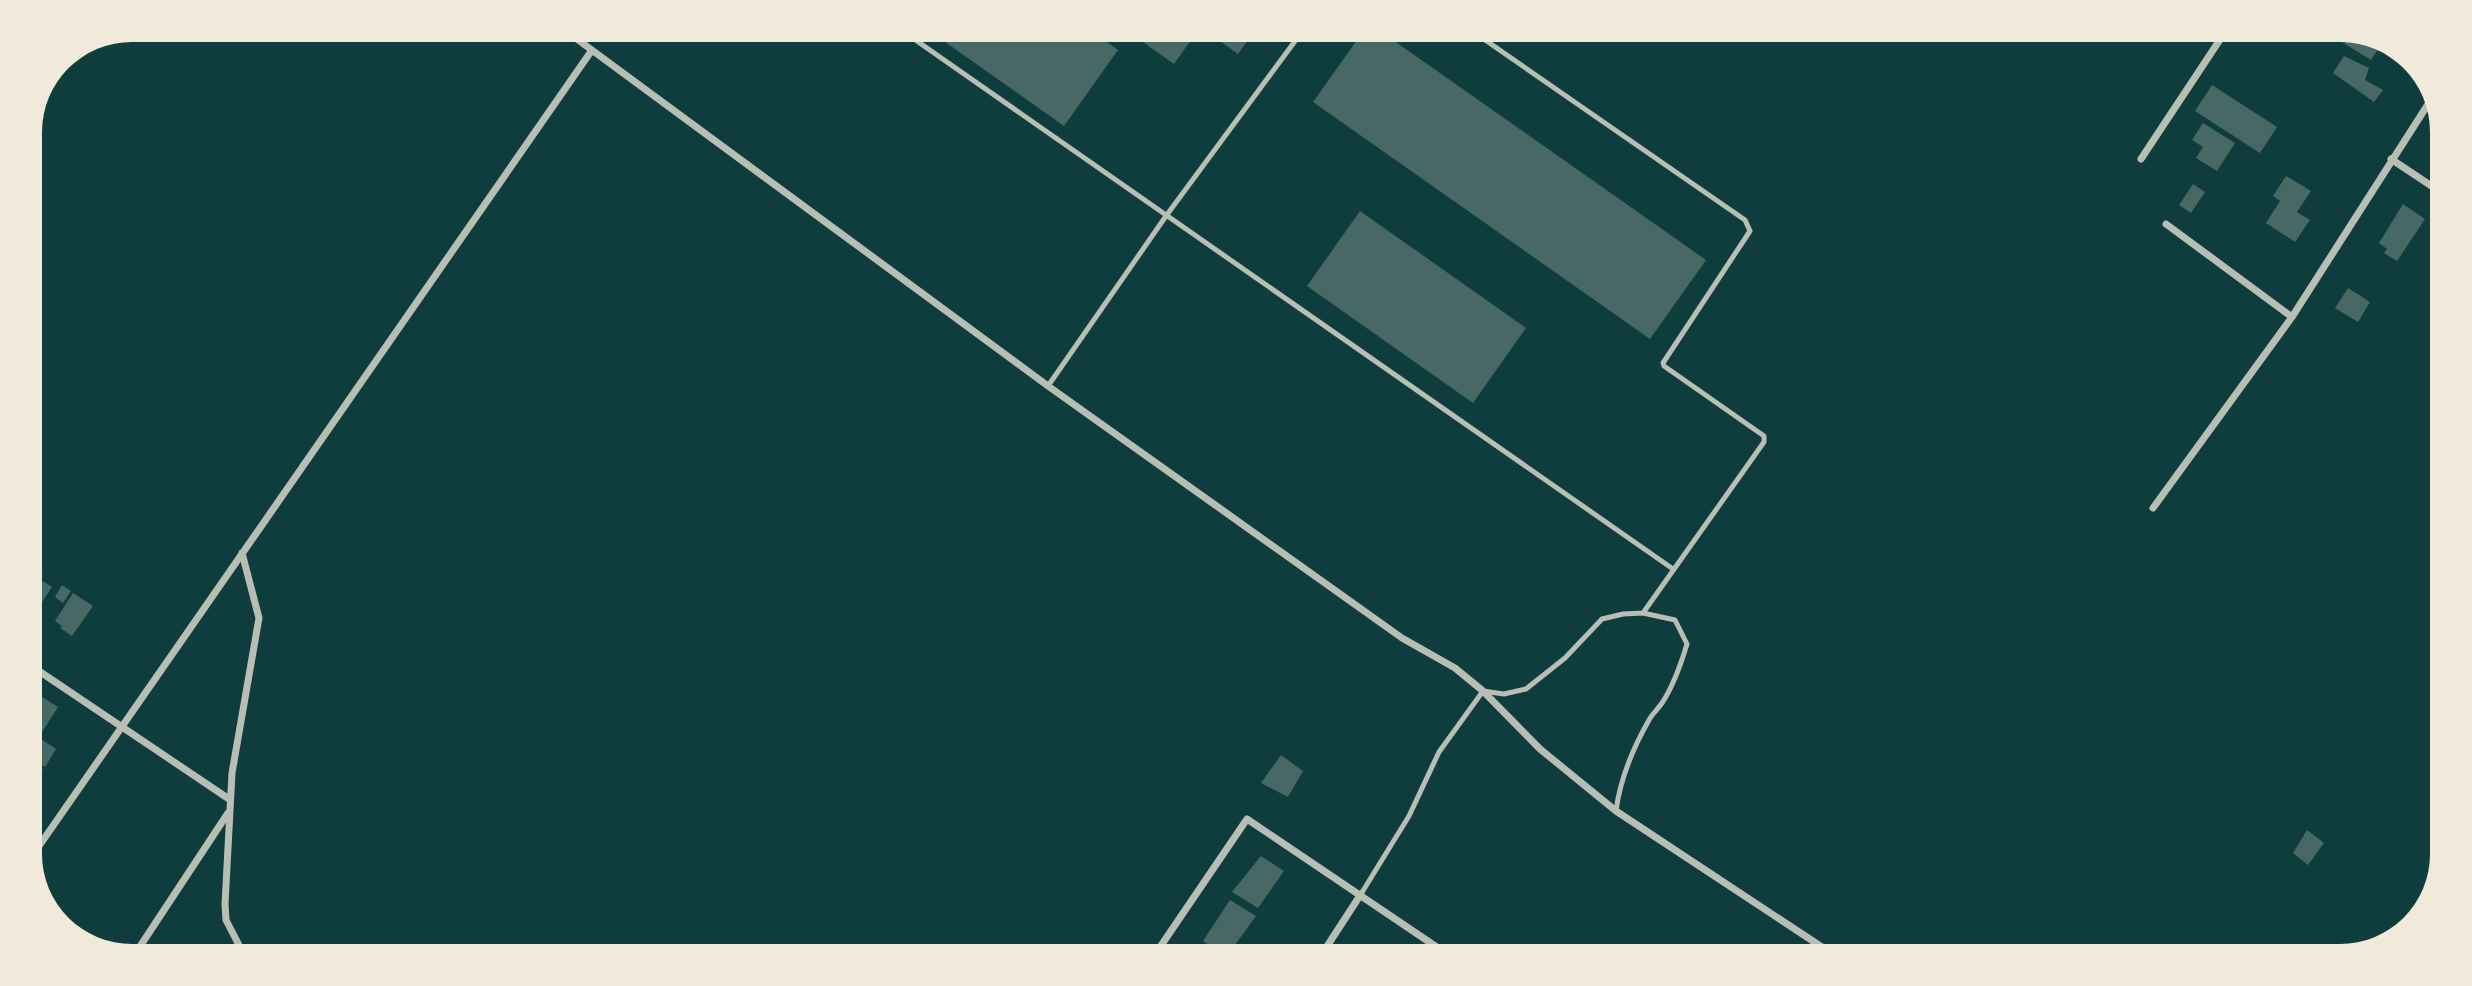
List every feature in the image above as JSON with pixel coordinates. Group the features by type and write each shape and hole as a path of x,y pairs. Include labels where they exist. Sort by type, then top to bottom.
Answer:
{"street":[{"path":"581,42 1048,386 1402,638 1455,668 1483,691 1540,749 1616,811 1816,944"},
{"path":"2141,159 2218,42"},
{"path":"42,842 592,50"},
{"path":"2153,508 2292,317 2426,107"},
{"path":"2391,159 2430,185"},
{"path":"2166,224 2292,317"},
{"path":"238,944 226,920 228,813 259,618 242,553"},
{"path":"42,673 229,799"},
{"path":"142,944 228,813"},
{"path":"1162,944 1247,819 1433,944"},
{"path":"1328,944 1361,894"}],"lane":[{"path":"918,42 1673,569"},
{"path":"1048,386 1166,216 1294,42"},
{"path":"1488,42 1749,225 1750,231 1663,363 1763,436 1763,442 1643,613"},
{"path":"1361,894 1409,816 1439,752 1483,691 1504,694 1527,689 1565,658 1602,619 1643,613 1675,620 1687,643 1678,671 1663,702 1649,719 1632,756 1619,790 1616,811"}],"building":[{"path":"945,42 1107,42 1118,50 1064,126"},
{"path":"1143,42 1190,42 1174,64"},
{"path":"1222,42 1247,42 1238,54"},
{"path":"1356,42 1396,42 1706,260 1650,339 1313,102"},
{"path":"2345,44 2357,44 2377,50 2371,60"},
{"path":"2344,56 2369,68 2365,80 2383,90 2374,102 2333,73"},
{"path":"2212,85 2277,127 2260,153 2195,111"},
{"path":"2203,123 2235,143 2217,171 2196,158 2203,147 2192,140"},
{"path":"2286,176 2311,191 2297,212 2310,220 2295,242 2266,223 2280,201 2273,196"},
{"path":"2193,184 2205,192 2191,213 2179,205"},
{"path":"2403,204 2425,219 2397,261 2384,253 2387,249 2379,243"},
{"path":"1360,211 1526,328 1473,403 1307,286"},
{"path":"2348,288 2370,302 2358,322 2335,308"},
{"path":"42,582 52,587 42,602"},
{"path":"62,585 71,591 63,603 55,597"},
{"path":"73,593 93,606 72,636 55,621"},
{"path":"42,697 58,707 42,732"},
{"path":"42,740 56,749 45,767 42,765"},
{"path":"1281,755 1303,771 1288,797 1261,783"},
{"path":"2307,830 2324,843 2308,865 2293,853"},
{"path":"1261,856 1284,871 1258,908 1232,892"},
{"path":"1230,900 1256,916 1236,944 1208,944 1203,941"}]}
